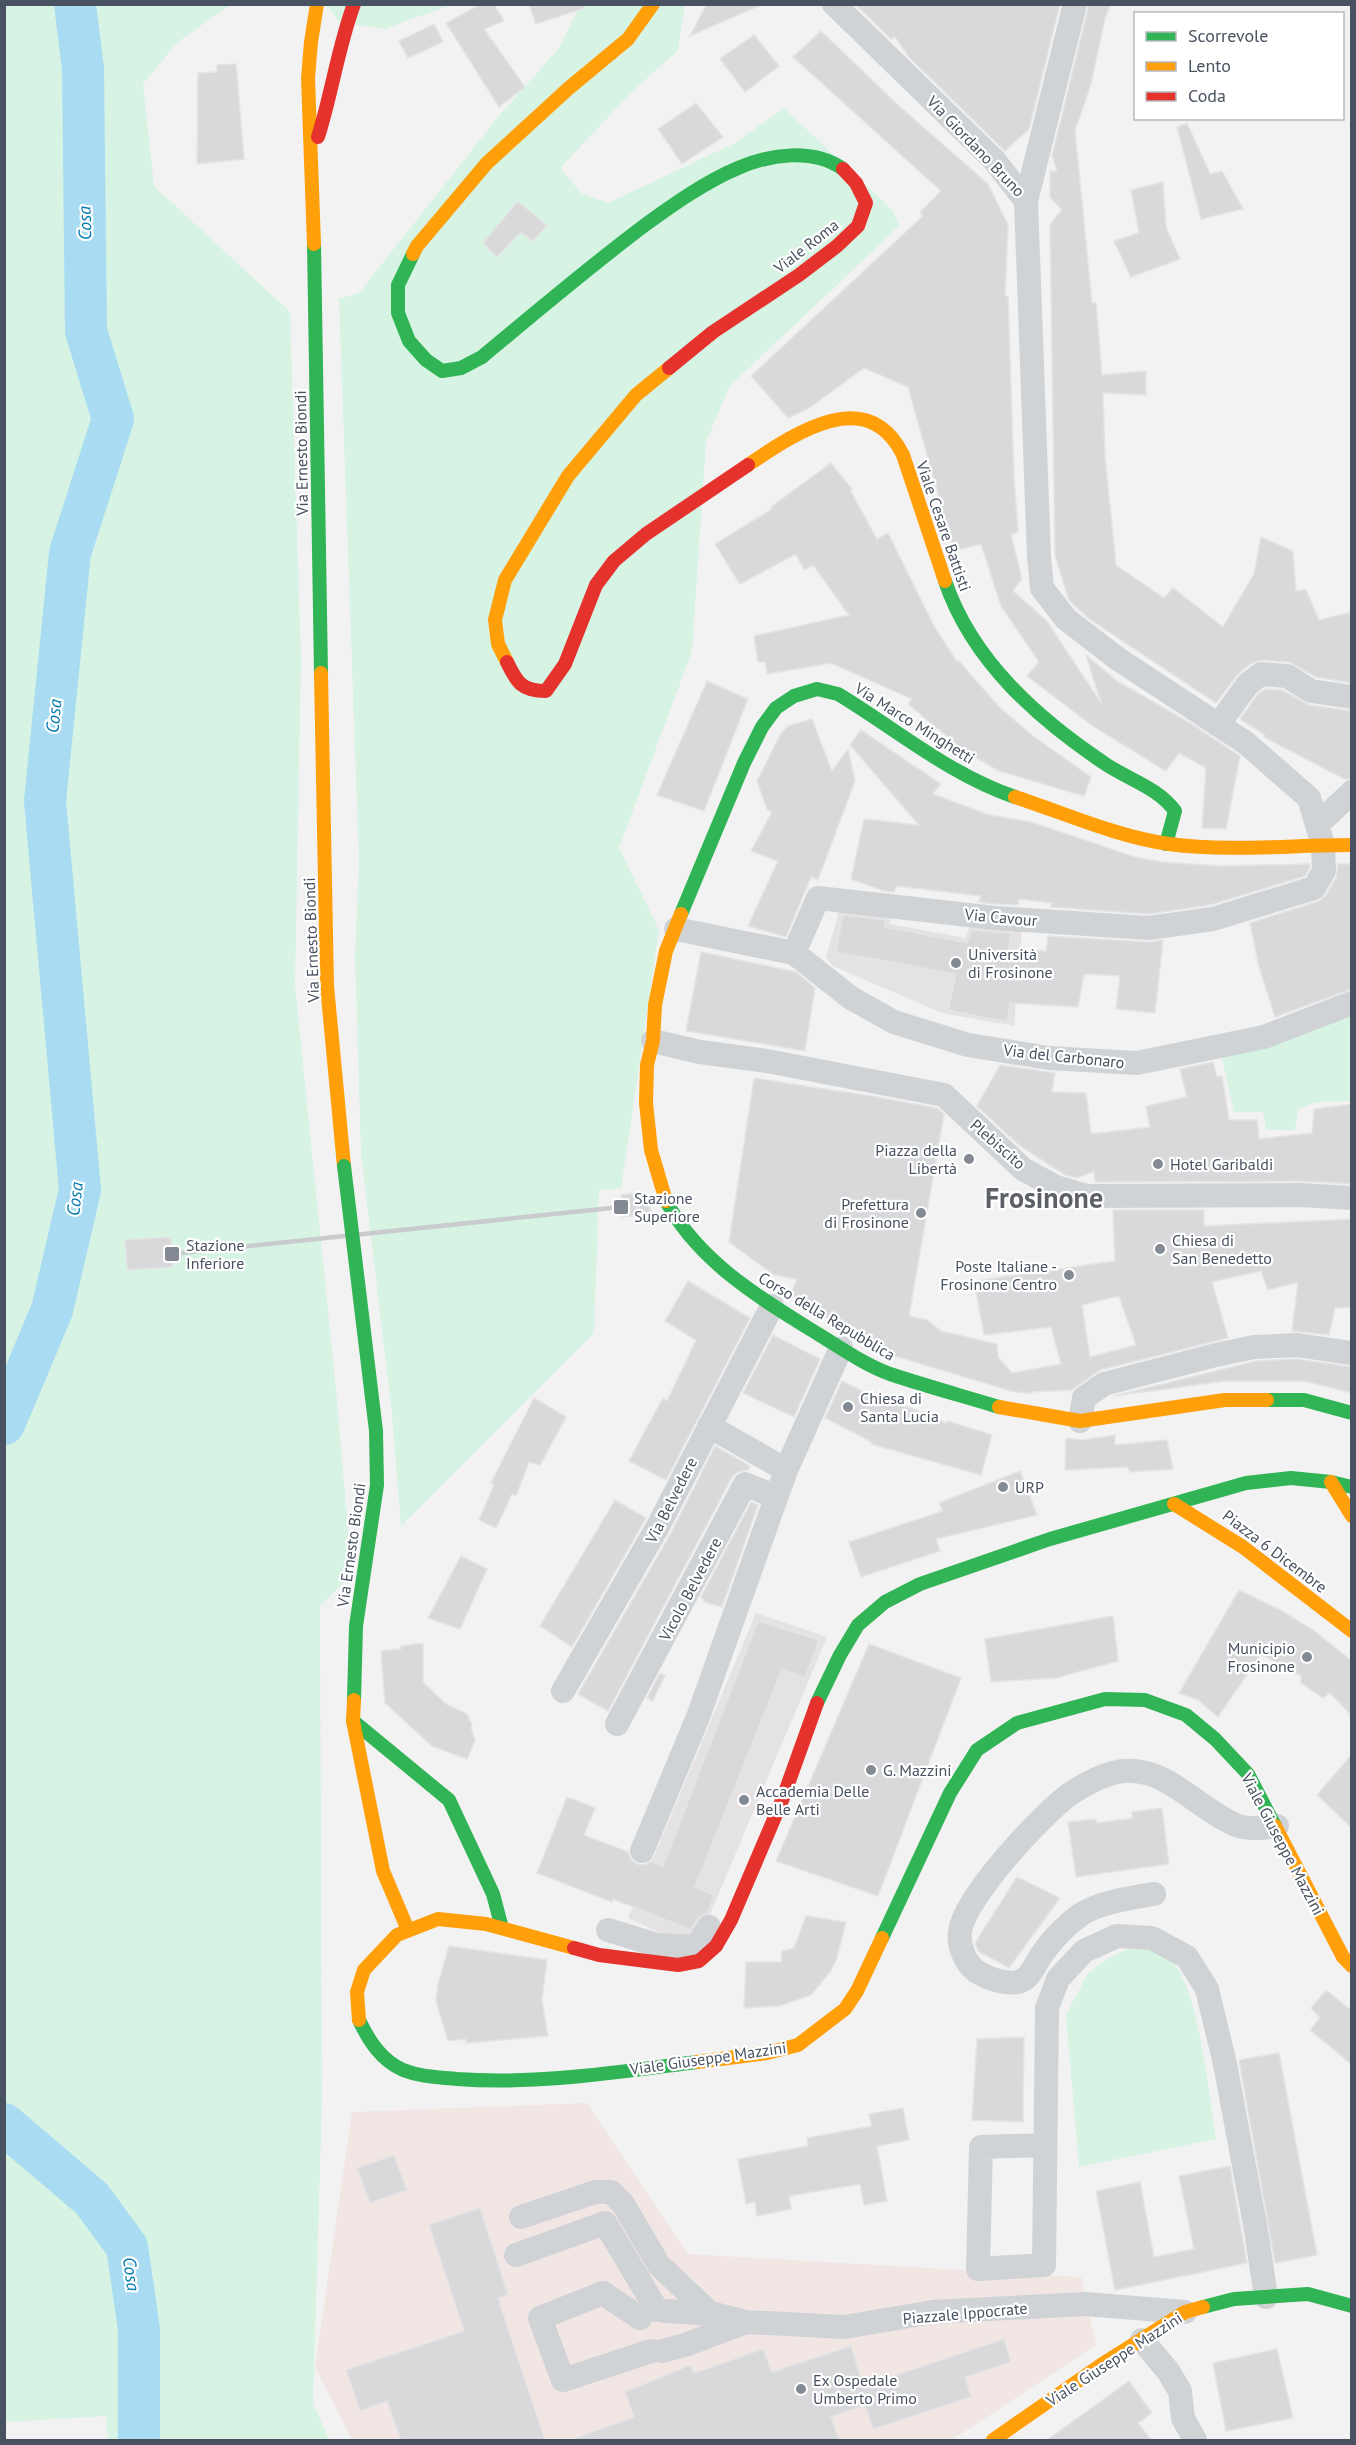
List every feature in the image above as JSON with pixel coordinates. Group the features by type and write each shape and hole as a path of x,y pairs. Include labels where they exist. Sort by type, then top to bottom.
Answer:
{"main road":[{"name":"Via Ernesto Biondi","path":"317,4 309,49 307,86 312,153 327,986 344,1166 376,1431 377,1485 356,1626 353,1721 383,1871 408,1930"},
{"path":"312,153 330,98 346,26 354,4"},
{"name":"Viale Roma","path":"653,4 628,39 569,88 488,163 417,246 398,285 398,313 409,341 426,360 442,371 461,368 482,357 596,262 656,217 704,186 740,168 779,158 798,156 825,159 846,170 857,183 866,203 858,226 837,246 799,275 712,332 636,395 568,476 505,580 495,620 498,644 516,681 531,691 546,691 557,681 568,660 587,598 605,571 628,548 791,439 825,422 844,418 868,419"},
{"path":"330,98 356,46"},
{"name":"Viale Cesare Battisti","path":"868,419 881,426 902,452 951,601 995,668 1036,710 1073,741 1113,769 1170,802 1175,812 1166,844"},
{"name":"Via Marco Minghetti","path":"676,929 744,763 762,728 776,708 794,696 817,689 838,694 947,765 994,790 1130,835 1166,844 1225,849 1320,835 1352,845"},
{"name":"Corso della Repubblica","path":"676,929 666,951 655,1005 653,1041 647,1065 646,1103 651,1150 663,1195 678,1222 716,1263 772,1306 841,1348 888,1373 1007,1409 1080,1421 1225,1400 1304,1400 1352,1413"},
{"name":"Viale Giuseppe Mazzini","path":"1352,1487 1331,1482 1291,1478 1246,1483 1093,1525 920,1584 885,1602 858,1625 840,1655 816,1706 783,1798 726,1929 716,1946 699,1961 678,1965 599,1955 486,1924 438,1919 397,1935 364,1970 357,1992 358,2018 368,2039 382,2056 401,2068 420,2076 487,2081 576,2077 767,2053 798,2045 845,2008 857,1991 950,1792 977,1750 1017,1723 1105,1699 1145,1700 1186,1714 1215,1739 1248,1774 1343,1956 1352,1966"},
{"path":"1331,1482 1352,1516"},
{"name":"Piazza 6 Dicembre","path":"1174,1504 1211,1524 1352,1630"},
{"path":"353,1721 449,1800 493,1894 502,1928"},
{"name":"Viale Giuseppe Mazzini","path":"993,2440 1185,2312 1234,2299 1308,2294 1352,2306"}],"street":[{"name":"Via Giordano Bruno","path":"834,4 994,160 1026,201"},
{"name":"Via Giordano Bruno","path":"1026,201 1075,4"},
{"path":"1026,201 1042,588 1066,620 1118,659 1246,743 1309,798 1320,835"},
{"path":"1218,725 1248,684 1261,674 1287,676 1311,691 1352,697"},
{"path":"1320,835 1352,792"},
{"name":"Via Cavour","path":"794,953 818,898 995,918 1149,928 1213,919 1314,888 1324,871 1320,835"},
{"path":"676,929 794,953"},
{"name":"Via del Carbonaro","path":"794,953 851,998 894,1022 968,1045 1049,1058 1137,1063 1264,1037 1352,1003"},
{"name":"Plebiscito","path":"653,1041 700,1052 767,1061 944,1095 1023,1169 1056,1187 1087,1196 1276,1195 1352,1198"},
{"name":"Via Belvedere","path":"563,1691 657,1528 772,1306"},
{"path":"1080,1421 1084,1398 1104,1384 1216,1354 1254,1347 1297,1345 1352,1353"},
{"path":"642,1851 698,1717 786,1470 841,1348"},
{"path":"708,1426 786,1470"},
{"name":"Vicolo Belvedere","path":"617,1724 745,1484 776,1497"},
{"path":"1154,1894 1119,1900 1082,1914 1057,1935 1027,1978 1013,1983 994,1980 975,1970 962,1952 960,1931 970,1905 986,1881 1050,1812 1070,1795 1095,1779 1124,1771 1159,1776 1238,1826 1260,1828 1277,1826"},
{"name":"Viale Giuseppe Mazzini","path":"608,1930 657,1945 698,1947 718,1914 731,1884 753,1866"},
{"path":"1045,2145 981,2147 978,2269 1044,2265 1047,2008 1058,1979 1084,1951 1117,1936 1152,1938 1186,1957 1207,1989 1256,2230 1266,2297"},
{"path":"521,2217 595,2192 611,2192 623,2204 659,2265 711,2314"},
{"path":"516,2255 605,2223 654,2313 675,2319 678,2332 673,2344 657,2351 640,2344 636,2330 654,2313"},
{"name":"Piazzale Ippocrate","path":"746,2322 686,2345 657,2351 563,2380 540,2318 603,2293 654,2313 711,2314 746,2322 844,2327 933,2312 1085,2304 1185,2312"},
{"path":"1142,2340 1168,2371 1180,2391 1183,2418 1195,2440"}],"shaded area":[{"name":"Università di Frosinone","path":"839,911 892,913 890,924 966,938 970,923 1022,928 1014,1026 942,1013 833,966 826,957"},
{"path":"756,1613 827,1637 700,1938 667,1936 628,1918"},
{"path":"587,2103 688,2254 1081,2277 1096,2345 952,2440 352,2440 315,2367 352,2112"}],"green space":[{"path":"5,5 230,5 178,42 143,84 154,186 290,312 301,659 295,985 336,1390 352,1575 320,1606 322,2100 313,2403 329,2440 108,2440 106,2416 5,2422"},
{"path":"328,5 451,5 384,29 339,22"},
{"path":"580,5 685,5 678,50 631,93 560,168 581,193 608,203 735,143 784,108 893,211 899,226 729,387 706,442 692,651 619,848 659,930 621,1189 599,1190 594,1333 401,1526 392,1414 361,1153 355,955 359,861 339,299 359,293 498,117 559,48"},
{"path":"1351,1012 1351,1101 1316,1102 1298,1109 1295,1130 1266,1130 1263,1112 1234,1112 1222,1058"},
{"path":"1149,1949 1167,1956 1178,1969 1187,1989 1201,2041 1216,2139 1079,2167 1066,2015 1088,1973 1125,1950"}],"building":[{"path":"481,4 494,4 504,21 484,29 525,87 499,107 446,23"},
{"path":"529,4 584,4 585,8 536,24"},
{"path":"707,4 763,4 690,36"},
{"path":"855,4 1060,4 1029,129 1005,151 909,57 895,37 891,39"},
{"path":"1089,4 1111,4 1105,18 1091,84 1075,131 1092,303 1096,303 1102,375 1146,371 1146,395 1103,393 1105,457 1116,565 1164,598 1173,588 1223,627 1254,574 1261,537 1293,551 1296,591 1306,590 1319,620 1352,612 1352,683 1316,677 1289,662 1261,660 1252,663 1239,673 1216,703 1088,618 1069,600 1055,555 1050,224 1062,210 1050,197 1050,171 1057,171 1052,156"},
{"path":"434,24 443,42 408,58 399,41"},
{"path":"821,31 898,105 988,184 1008,225 1005,296 1008,296 1018,532 1011,534 1022,579 1013,591 1046,620 1101,703 1086,655 1117,681 1190,723 1240,756 1226,829 1202,828 1206,768 1179,753 1166,771 1094,727 1027,676 1039,662 1001,606 981,544 954,551 908,387 864,368 809,408 788,418 751,376 923,216 920,212 941,191 793,57"},
{"path":"754,35 779,66 745,92 720,59"},
{"path":"236,64 244,159 197,164 198,73 217,72 217,65"},
{"path":"696,103 723,137 682,164 658,129"},
{"path":"1187,123 1210,174 1222,171 1243,209 1201,219 1177,127"},
{"path":"1163,182 1166,227 1180,259 1131,277 1114,241 1139,233 1131,190"},
{"path":"518,201 547,226 533,241 521,232 497,257 483,243"},
{"path":"831,463 852,489 850,490 877,539 888,533 934,626 957,662 959,661 999,707 1033,736 1091,777 1084,796 999,771 966,752 908,704 912,699 831,663 767,674 765,662 758,662 754,636 849,615 813,565 804,570 796,554 740,584 715,544 772,509 771,507"},
{"path":"707,681 748,699 704,811 657,795"},
{"path":"1265,689 1282,690 1309,705 1352,711 1352,778 1346,780 1264,737 1265,735 1240,719 1258,694"},
{"path":"812,719 832,771 848,749 855,781 818,880 811,877 786,937 748,926 778,861 751,851 772,812 767,809 757,781 780,735 788,726"},
{"path":"861,730 941,784 933,794 989,815 1031,822 1135,857 1162,862 1220,866 1309,864 1310,867 1305,876 1210,905 1148,914 1051,907 1052,903 1019,899 1018,905 996,904 979,902 981,896 896,886 894,892 884,891 851,879 864,819 919,825 850,745"},
{"path":"1338,864 1352,864 1352,989 1275,1017 1258,963 1250,923 1319,901 1326,895 1336,878"},
{"path":"843,915 886,920 884,927 967,943 971,930 1011,933 1008,949 1046,951 1048,936 1148,942 1163,940 1155,1013 1116,1009 1120,976 1084,974 1078,1007 1010,1003 1007,1022 948,1010 956,974 836,952"},
{"path":"701,952 796,972 815,988 805,1051 686,1031"},
{"path":"1213,1062 1217,1077 1222,1076 1229,1120 1257,1120 1259,1139 1312,1133 1314,1109 1352,1104 1352,1184 1300,1181 1095,1182 1094,1171 1077,1178 1065,1175 1020,1146 977,1106 1000,1065 1055,1073 1052,1092 1086,1093 1091,1134 1150,1127 1146,1106 1187,1097 1180,1069"},
{"path":"754,1078 937,1108 944,1114 909,1316 927,1320 941,1331 997,1344 998,1357 1012,1373 1061,1364 1051,1327 984,1335 974,1281 1115,1261 1113,1210 1204,1210 1204,1226 1352,1219 1352,1307 1335,1308 1329,1335 1292,1331 1298,1282 1268,1290 1261,1271 1212,1282 1228,1338 1100,1370 1072,1390 1030,1392 1032,1394 1011,1391 895,1356 850,1332 790,1295 797,1279 774,1275 729,1242","holes":["1119,1296 1136,1345 1090,1357 1082,1305"]},
{"name":"Stazione Superiore","path":"643,1192 652,1214 623,1217 621,1195"},
{"name":"Stazione Inferiore","path":"171,1237 173,1267 127,1270 125,1240"},
{"path":"688,1281 750,1318 666,1480 629,1461 663,1398 667,1401 696,1340 665,1321"},
{"path":"773,1335 820,1359 794,1417 743,1393"},
{"path":"1296,1359 1352,1367 1352,1393 1304,1381 1225,1381 1114,1396 1256,1361"},
{"path":"842,1381 888,1404 889,1401 928,1414 946,1423 948,1421 992,1435 981,1475 871,1444 872,1442 825,1418"},
{"path":"534,1398 566,1417 540,1465 529,1462 516,1496 512,1494 496,1528 479,1520 494,1485 491,1483"},
{"path":"1115,1435 1115,1445 1167,1440 1173,1469 1131,1472 1127,1467 1065,1470 1066,1438 1082,1440"},
{"path":"715,1446 750,1466 748,1470 738,1472 732,1477 608,1711 578,1694 670,1535"},
{"path":"1020,1471 1037,1515 936,1539 940,1551 861,1577 849,1542 943,1511 939,1503"},
{"path":"615,1500 646,1518 572,1647 540,1626"},
{"path":"751,1502 758,1505 722,1607 705,1602 701,1597"},
{"path":"461,1556 487,1569 460,1629 428,1618"},
{"name":"Municipio Frosinone","path":"1239,1590 1282,1611 1313,1630 1352,1661 1352,1716 1330,1693 1323,1698 1301,1683 1301,1676 1261,1654 1218,1717 1198,1700 1179,1693"},
{"path":"1113,1616 1118,1661 1056,1678 991,1682 985,1639"},
{"path":"758,1621 819,1640 805,1678 782,1669 695,1887 715,1895 707,1913 697,1919 691,1930 613,1899 612,1902 537,1873 567,1797 595,1808 584,1835 628,1852 631,1860 637,1864 644,1865 651,1861 663,1866"},
{"path":"423,1643 423,1682 446,1704 467,1714 472,1725 475,1741 467,1759 432,1746 385,1703 381,1651"},
{"name":"G. Mazzini","path":"869,1644 961,1678 878,1896 776,1861"},
{"path":"660,1673 665,1675 653,1701 647,1698"},
{"path":"1352,1754 1352,1828 1317,1795"},
{"path":"1162,1808 1169,1864 1076,1877 1068,1822 1096,1819 1097,1823 1133,1818 1132,1812"},
{"path":"1017,1877 1060,1898 1009,1968 978,1951 975,1943"},
{"path":"806,1916 846,1922 837,1958 830,1972 811,1995 779,2006 744,2008 746,1962 781,1962 782,1951 794,1948"},
{"path":"449,1946 547,1960 542,2000 548,2036 466,2043 466,2039 448,2041 436,2001 438,1984"},
{"path":"1326,1990 1352,2011 1352,2065 1310,2030 1320,2018 1311,2008"},
{"path":"1024,2037 1023,2122 972,2120 977,2039"},
{"path":"1279,2053 1317,2255 1275,2263 1239,2060"},
{"path":"903,2108 909,2140 877,2146 887,2201 864,2205 860,2184 789,2196 791,2209 757,2216 755,2202 746,2204 738,2159 808,2146 807,2138 872,2126 869,2114"},
{"path":"394,2155 407,2190 370,2203 357,2168"},
{"path":"1230,2166 1247,2263 1115,2290 1096,2191 1140,2182 1154,2257 1194,2249 1179,2176"},
{"path":"480,2208 508,2295 498,2298 545,2440 401,2440 387,2401 360,2411 346,2370 464,2331 429,2225"},
{"name":"Ex Ospedale Umberto Primo","path":"1004,2339 1011,2362 965,2377 971,2397 873,2429 865,2405 831,2417 839,2440 576,2440 576,2438 634,2417 625,2392 690,2365 694,2373 763,2349 772,2372 851,2346 863,2386"},
{"path":"1277,2349 1293,2418 1226,2431 1213,2363"},
{"path":"1129,2381 1152,2413 1138,2423 1151,2440 1047,2440"}],"waterway":[{"name":"Cosa","path":"4,1424 52,1310 80,1190 45,801 70,553 113,419 86,331 83,69 75,4"},
{"name":"Cosa","path":"4,2124 92,2199 127,2247 139,2329 139,2440"}],"railway":[{"path":"172,1254 621,1207"}],"traffic: fast":[{"path":"413,254 398,285 398,313 409,341 426,360 442,371 461,368 482,357 645,225 678,201 714,180 750,163 791,155 818,158 843,169"},
{"path":"314,244 321,673"},
{"path":"945,581 972,637 990,663 1011,686 1057,729 1107,765 1152,790 1175,811 1166,844"},
{"path":"681,914 744,763 762,727 776,708 794,696 817,689 838,694 968,777 1015,797"},
{"path":"344,1166 376,1431"},
{"path":"666,1201 696,1243 733,1277 775,1307 844,1350 890,1374 999,1407"},
{"path":"1267,1400 1304,1400 1352,1413"},
{"path":"354,1700 356,1626 377,1485 376,1431"},
{"path":"817,1703 840,1655 858,1625 885,1602 920,1584 1050,1539 1246,1483 1291,1478 1331,1482 1352,1487"},
{"path":"882,1938 950,1793 977,1750 1017,1723 1105,1699 1145,1700 1186,1715 1215,1739 1248,1774 1275,1826"},
{"path":"353,1721 449,1800 493,1894 502,1928"},
{"path":"359,2020 367,2035 388,2061 403,2070 430,2076 487,2080 547,2079 697,2062"},
{"path":"1203,2307 1234,2299 1308,2294 1352,2306"}],"traffic: slow":[{"path":"314,244 308,78 317,4"},
{"path":"413,254 417,246 487,163 569,88 628,39 653,4"},
{"path":"507,662 498,644 495,620 505,580 568,476 636,395 669,368"},
{"path":"748,465 787,440 829,421 850,418 870,422 888,433 903,455 945,581"},
{"path":"321,673 327,986 344,1166"},
{"path":"1015,797 1130,836 1169,844 1237,848 1352,845"},
{"path":"666,1201 651,1150 646,1103 647,1065 653,1041 655,1005 666,951 681,914"},
{"path":"999,1407 1080,1421 1225,1400 1267,1400"},
{"path":"1331,1482 1352,1516"},
{"path":"1174,1504 1243,1547 1352,1631"},
{"path":"354,1700 353,1721 383,1871 408,1930"},
{"path":"1275,1826 1343,1957 1352,1966"},
{"path":"359,2020 357,1992 364,1970 397,1935 438,1919 486,1924 574,1948"},
{"path":"697,2062 767,2053 798,2045 845,2009 857,1991 882,1938"},
{"path":"993,2440 1101,2365 1185,2312 1203,2307"}],"traffic: jam":[{"path":"318,137 354,4"},
{"path":"669,368 713,332 799,275 837,246 858,226 866,203 856,183 843,169"},
{"path":"507,662 521,684 538,691 546,691 565,664 596,585 614,561 646,534 748,465"},
{"path":"574,1948 599,1955 678,1965 699,1961 716,1946 731,1920 783,1798 817,1703"}],"place":[{"name":"Università di Frosinone","path":"956,963"},
{"name":"Piazza della Libertà","path":"969,1159"},
{"name":"Hotel Garibaldi","path":"1158,1164"},
{"name":"Stazione Superiore","path":"621,1207"},
{"name":"Prefettura di Frosinone","path":"921,1213"},
{"name":"Chiesa di San Benedetto","path":"1160,1249"},
{"name":"Stazione Inferiore","path":"172,1254"},
{"name":"Poste Italiane - Frosinone Centro","path":"1069,1275"},
{"name":"Chiesa di Santa Lucia","path":"848,1407"},
{"name":"URP","path":"1003,1487"},
{"name":"Municipio Frosinone","path":"1307,1657"},
{"name":"G. Mazzini","path":"871,1770"},
{"name":"Accademia Delle Belle Arti","path":"744,1800"},
{"name":"Ex Ospedale Umberto Primo","path":"801,2389"}],"district":[{"name":"Frosinone","path":"1044,1198"}]}
